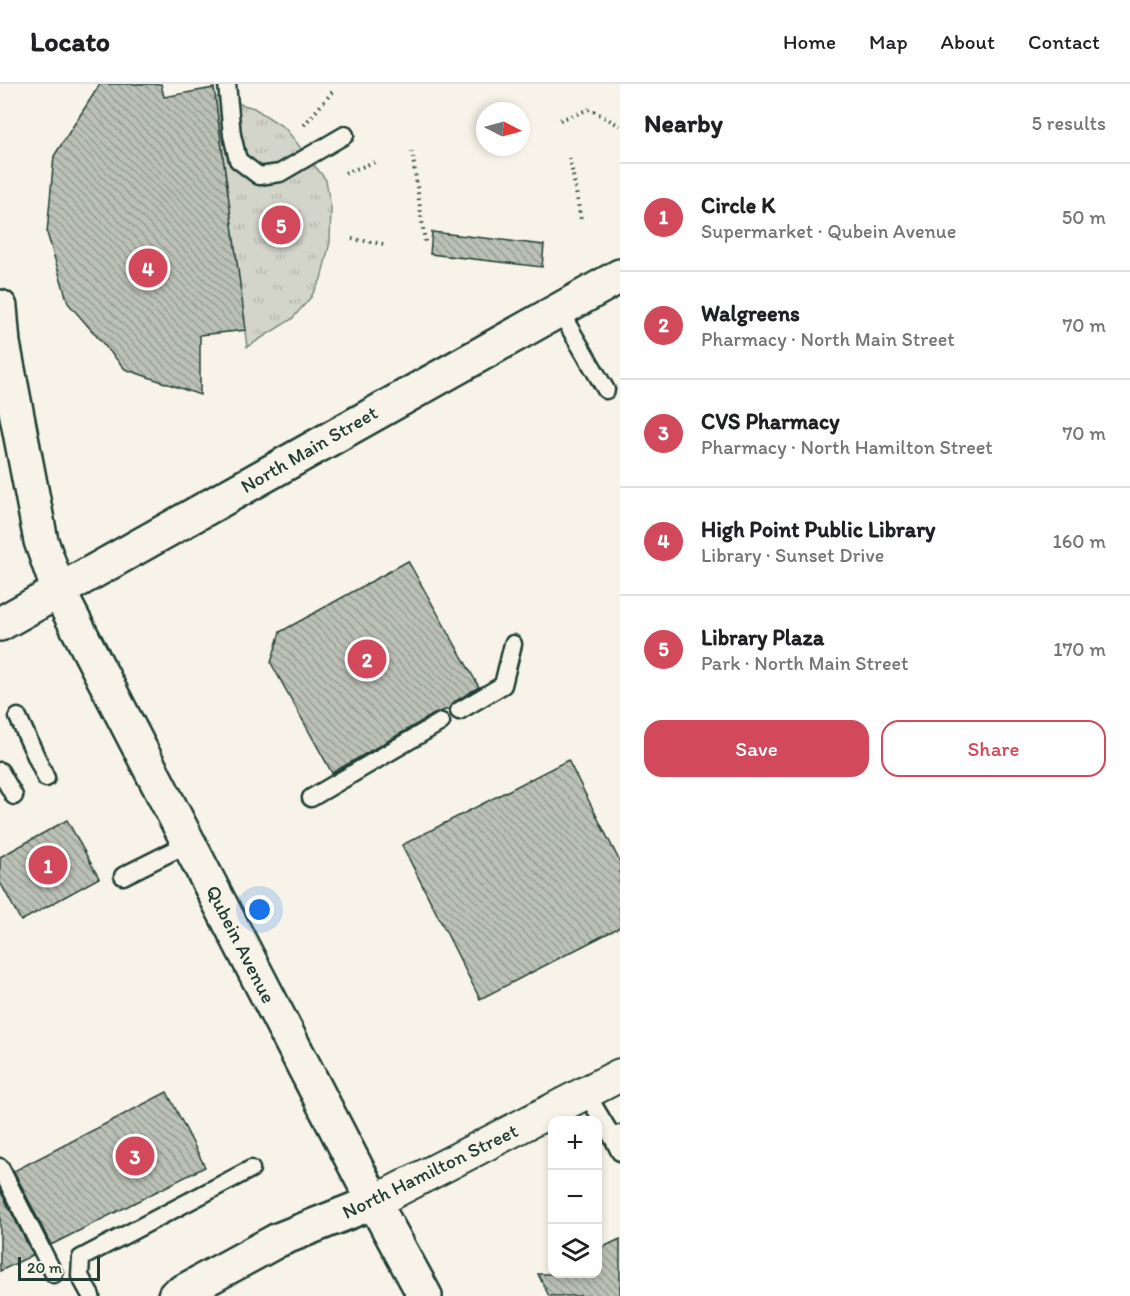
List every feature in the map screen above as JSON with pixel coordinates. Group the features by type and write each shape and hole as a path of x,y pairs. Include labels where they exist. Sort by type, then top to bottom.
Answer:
{"main road":[{"name":"North Main Street","path":"0,624 620,276"},
{"name":"Qubein Avenue","path":"0,307 3,343 41,540 59,592 424,1296"},
{"name":"North Hamilton Street","path":"176,1296 278,1240 374,1202"}],"street":[{"name":"North Hamilton Street","path":"374,1202 620,1075"}],"lane":[{"path":"227,84 232,135 238,160 259,176 280,173 345,135"},
{"path":"559,310 606,390"},
{"path":"459,711 503,685 513,644"},
{"path":"18,717 46,778"},
{"path":"312,798 441,722"},
{"path":"0,771 14,796"},
{"path":"123,876 189,843"},
{"path":"586,1093 618,1141"},
{"path":"0,1167 54,1274"},
{"path":"91,1296 80,1276 81,1258 251,1169"}],"path":[{"path":"304,125 335,89"},
{"path":"560,120 590,110 620,126"},
{"path":"412,151 425,242"},
{"path":"570,158 581,220"},
{"path":"345,173 375,162"},
{"path":"352,240 384,244"}],"green space":[{"path":"215,97 254,108 285,128 326,180 331,208 330,242 321,279 311,297 292,319 247,347"}],"building":[{"path":"100,84 161,84 164,97 214,88 246,330 200,335 200,395 125,369 68,303 47,233 54,156"},
{"path":"432,232 544,245 542,267 430,254"},
{"path":"408,561 479,687 454,702 449,709 436,713 332,773 271,663 280,632"},
{"path":"568,760 620,862 620,927 480,999 402,845"},
{"path":"67,820 99,878 21,921 0,882 0,857"},
{"path":"167,1092 205,1167 51,1245 14,1171"},
{"path":"0,1190 33,1255 0,1271"},
{"path":"620,1239 620,1296 549,1296 538,1274 548,1274 548,1278 602,1278 602,1248"}],"place":[{"name":"Library Plaza","path":"281,225"},
{"name":"High Point Public Library","path":"148,268"},
{"name":"Walgreens","path":"367,659"},
{"name":"Circle K","path":"48,865"},
{"name":"CVS Pharmacy","path":"135,1156"}]}
